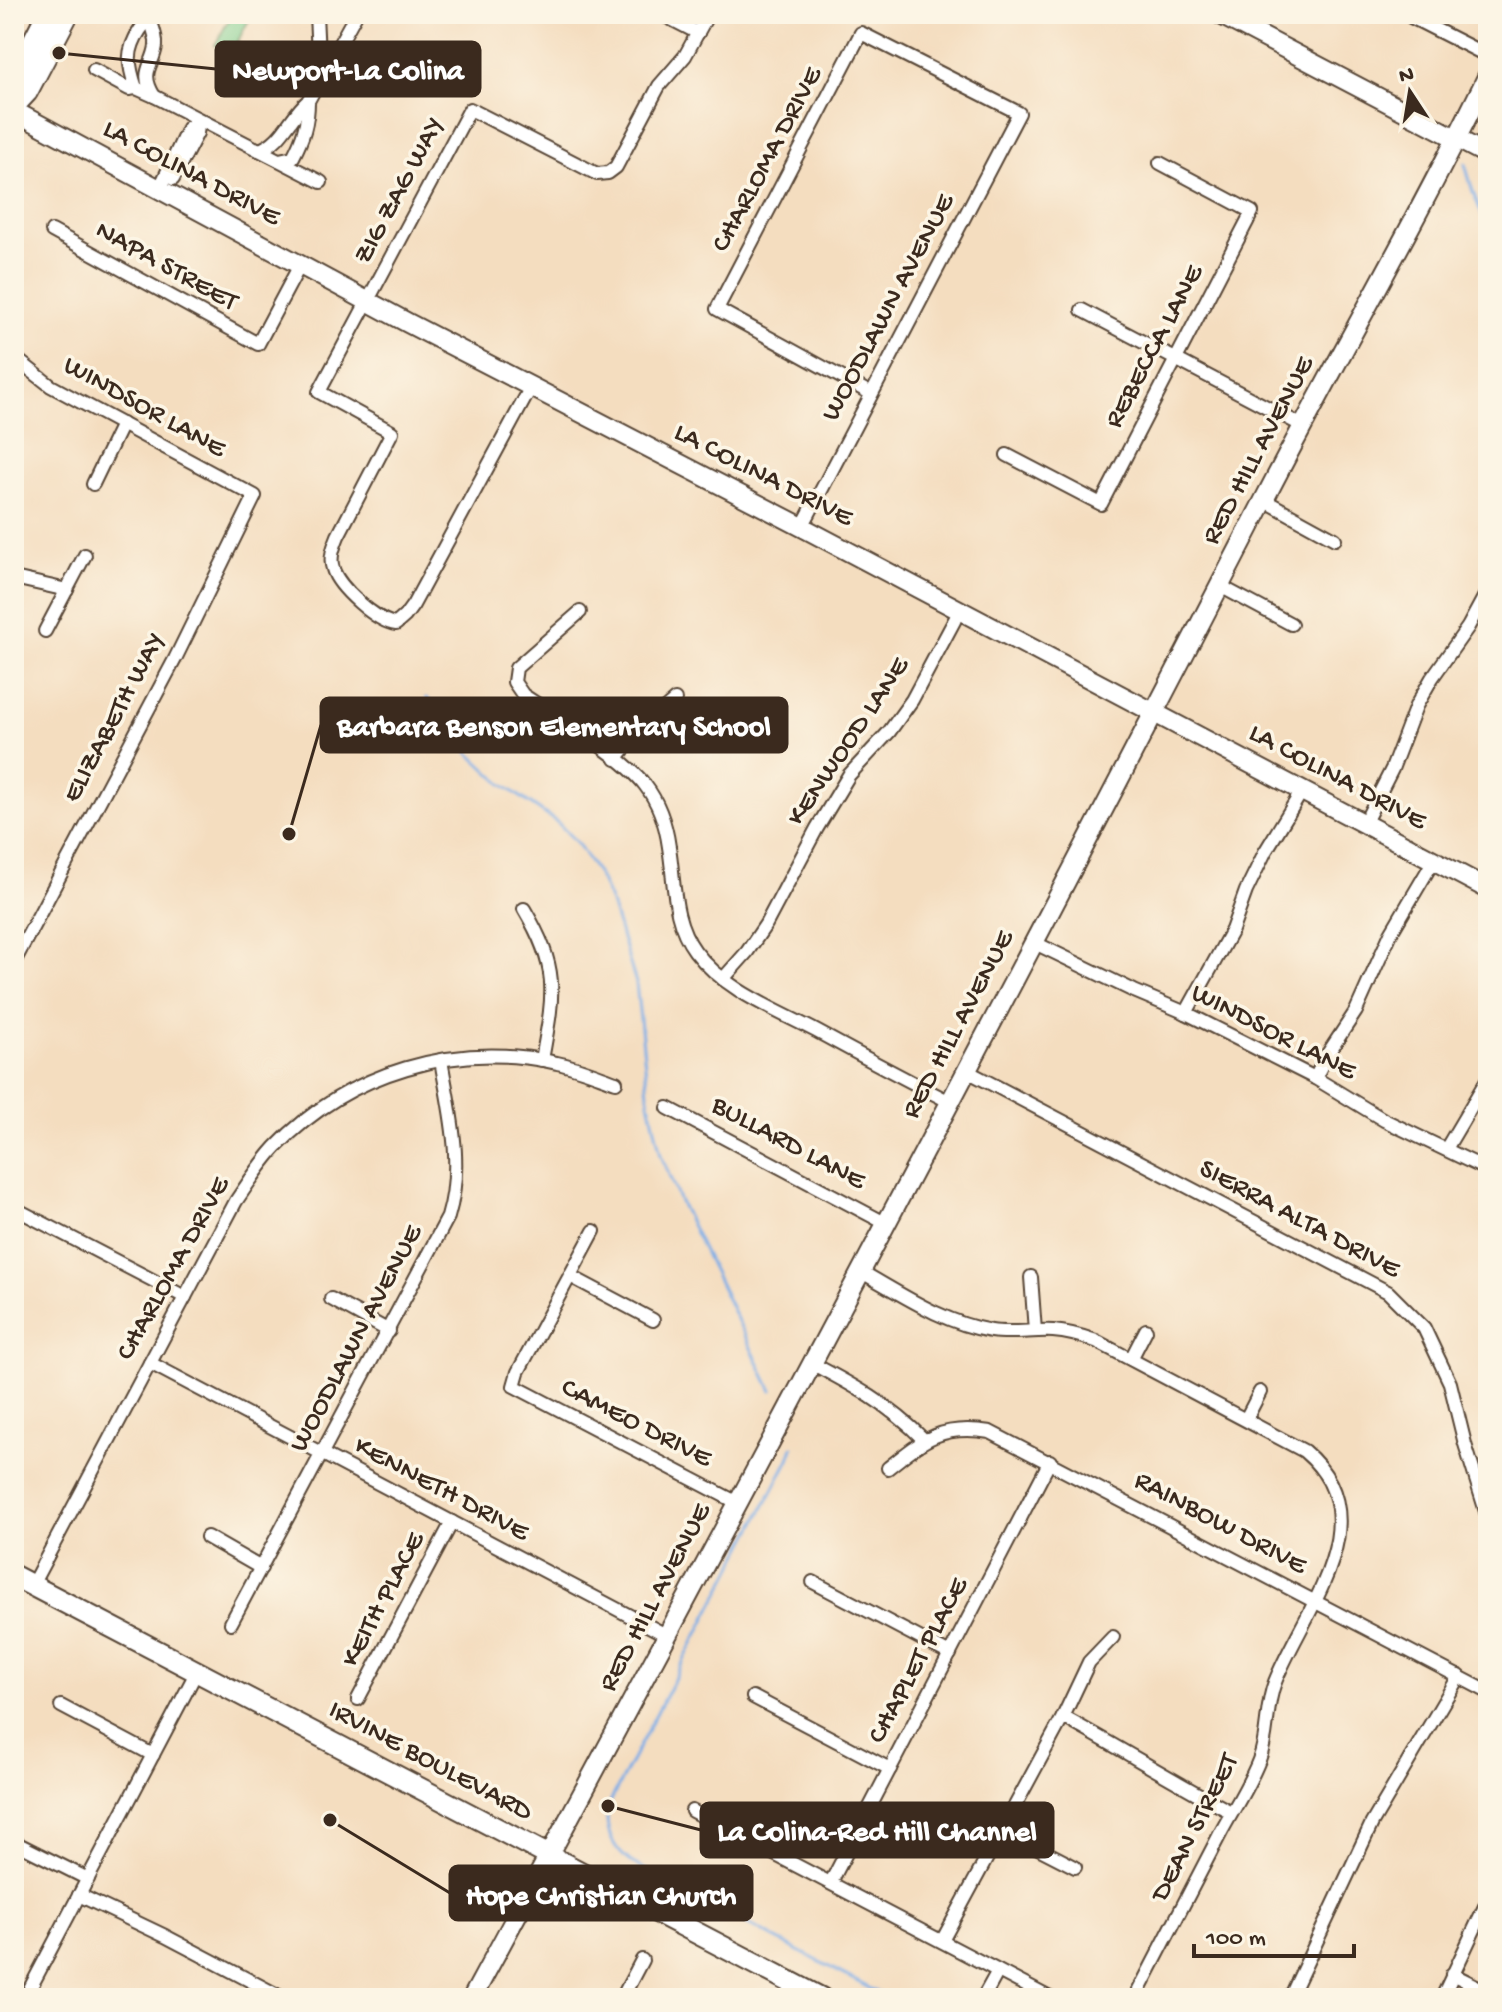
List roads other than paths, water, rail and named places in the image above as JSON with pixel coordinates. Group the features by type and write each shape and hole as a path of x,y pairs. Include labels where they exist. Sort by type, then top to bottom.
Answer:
{"main road":[{"path":"14,78 47,14"},
{"path":"14,109 27,92 68,14"},
{"path":"1219,14 1242,20 1488,155"},
{"name":"RED HILL AVENUE","path":"472,1998 668,1636 1035,943 1488,75"},
{"name":"LA COLINA DRIVE","path":"14,109 368,301 1488,889"},
{"name":"IRVINE BOULEVARD","path":"23,1580 821,1998"}],"street":[{"path":"316,14 319,80"},
{"path":"259,150 274,143 297,110 308,101 356,14"},
{"path":"661,14 698,33"},
{"name":"ZIG ZAG WAY","path":"368,301 470,109 597,174 608,173 616,167 659,86 685,56 708,14"},
{"path":"136,88 129,69 128,53 139,31 152,17"},
{"path":"152,17 157,44 147,71 148,87 154,96"},
{"path":"1411,17 1488,56"},
{"name":"CHARLOMA DRIVE","path":"870,393 717,309 861,33 1019,113"},
{"path":"110,79 118,72 129,69"},
{"path":"94,70 129,89 136,88 154,96 321,182"},
{"path":"279,160 293,157 300,145 306,128 308,101"},
{"name":"WOODLAWN AVENUE","path":"802,527 1019,113"},
{"path":"163,191 197,133 199,120"},
{"name":"REBECCA LANE","path":"1007,455 1101,504 1252,212 1160,163"},
{"name":"NAPA STREET","path":"52,231 258,344 300,265"},
{"path":"368,301 319,392 392,432 338,536 332,555 333,569 344,586 386,623 396,624 413,605 531,387"},
{"path":"1082,310 1303,426"},
{"name":"WINDSOR LANE","path":"14,357 51,386 255,496"},
{"path":"93,484 122,424"},
{"name":"ELIZABETH WAY","path":"14,962 175,659 255,496"},
{"path":"1264,500 1335,539"},
{"path":"45,631 85,555"},
{"path":"14,578 67,590"},
{"path":"1220,586 1291,624"},
{"path":"1364,824 1392,769 1416,706 1468,627 1488,590"},
{"name":"KENWOOD LANE","path":"723,979 766,924 849,775 889,732 912,700 960,610"},
{"path":"580,612 516,668 514,682 523,695 616,759 645,785 657,805 666,831 673,899 693,949 740,991 950,1102"},
{"path":"616,759 637,733 675,700"},
{"path":"1186,1013 1232,930 1265,852 1302,791"},
{"path":"1315,1078 1356,1011 1391,933 1434,860"},
{"path":"524,909 541,937 552,972 553,1001 542,1060"},
{"name":"WINDSOR LANE","path":"1035,943 1186,1013 1315,1078 1384,1120 1488,1170"},
{"path":"441,1060 489,1055 542,1060 581,1069 616,1082"},
{"name":"CHARLOMA DRIVE","path":"23,1580 150,1363 236,1201 277,1146 312,1116 345,1094 390,1073 441,1060"},
{"name":"WOODLAWN AVENUE","path":"231,1623 440,1235 453,1199 457,1167 455,1136 441,1060"},
{"name":"SIERRA ALTA DRIVE","path":"967,1071 1388,1292 1424,1328 1450,1383 1468,1456 1488,1518"},
{"path":"1446,1149 1488,1078"},
{"name":"BULLARD LANE","path":"668,1108 885,1223"},
{"path":"14,1208 185,1297"},
{"path":"594,1231 570,1276 653,1320"},
{"path":"860,1271 968,1327 996,1332 1075,1334 1096,1341 1246,1419 1260,1392"},
{"name":"CAMEO DRIVE","path":"570,1276 518,1372 514,1386 738,1503"},
{"path":"1031,1277 1035,1331"},
{"path":"331,1299 389,1331"},
{"path":"1131,1359 1146,1330"},
{"name":"KENNETH DRIVE","path":"150,1363 668,1636"},
{"path":"811,1363 875,1397 923,1439"},
{"name":"DEAN STREET","path":"1135,1998 1259,1759 1273,1687 1329,1573 1337,1543 1338,1517 1334,1495 1320,1464 1304,1451 1246,1419"},
{"name":"RAINBOW DRIVE","path":"888,1468 923,1439 955,1429 990,1432 1488,1692"},
{"name":"CHAPLET PLACE","path":"831,1882 1050,1461"},
{"name":"KEITH PLACE","path":"358,1699 452,1522"},
{"path":"207,1537 261,1568"},
{"path":"813,1582 950,1654"},
{"path":"942,1941 1063,1717 1089,1662 1113,1637"},
{"path":"25,1998 197,1671"},
{"path":"1290,1998 1372,1823 1459,1676"},
{"path":"753,1697 890,1769"},
{"path":"61,1706 153,1755"},
{"path":"1063,1717 1125,1751 1164,1777 1231,1812"},
{"path":"692,1811 1050,1998"},
{"path":"1003,1830 1075,1867"},
{"path":"14,1842 88,1879"},
{"path":"79,1895 283,1998"},
{"path":"1442,1998 1488,1900"},
{"path":"622,1998 642,1960"},
{"path":"983,1998 998,1971"},
{"path":"1452,1974 1488,1992"}],"waterway":[{"path":"1465,164 1488,230"},
{"path":"427,698 470,754 502,784 558,823 578,844 600,878 636,983 649,1102 661,1155 680,1202 772,1391"},
{"path":"793,1447 608,1806 609,1830 614,1844 631,1862 888,1998"}],"place":[{"name":"Newport-La Colina","path":"59,53"},
{"name":"Barbara Benson Elementary School","path":"289,834"},
{"name":"La Colina-Red Hill Channel","path":"608,1806"},
{"name":"Hope Christian Church","path":"330,1820"}]}
